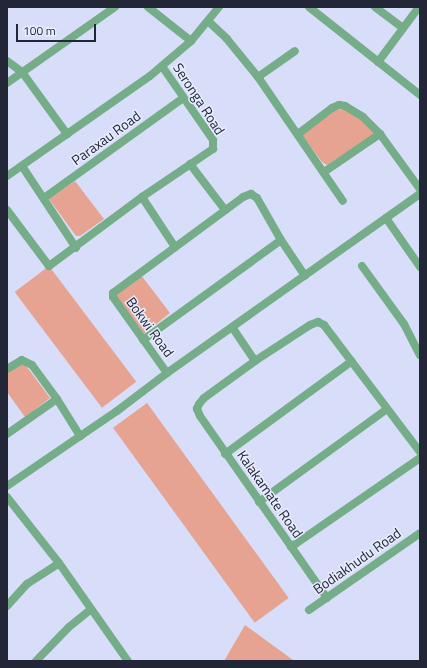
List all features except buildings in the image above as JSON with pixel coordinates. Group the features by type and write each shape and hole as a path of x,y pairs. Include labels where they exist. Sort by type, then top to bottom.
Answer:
{"street":[{"path":"7,82 115,7"},
{"path":"148,7 191,41"},
{"path":"7,176 162,66 191,41 219,7"},
{"path":"309,7 420,95"},
{"path":"375,7 403,28"},
{"path":"378,62 419,7"},
{"path":"208,21 227,39 258,77 344,201"},
{"path":"258,77 295,51"},
{"path":"7,60 22,72 67,134"},
{"name":"Seronga Road","path":"162,66 213,140 214,146 211,151 190,164"},
{"name":"Paraxau Road","path":"44,198 183,98"},
{"path":"298,134 332,108 339,105 345,106 363,117 380,134 420,189"},
{"path":"324,172 380,134"},
{"path":"7,210 48,266 50,266 76,248 142,197 190,164 224,210"},
{"path":"22,166 76,248"},
{"path":"7,486 80,436 420,194"},
{"path":"142,197 175,247 243,197 247,195 254,196 305,276"},
{"path":"386,218 420,267"},
{"path":"144,340 281,240"},
{"name":"Bokwi Road","path":"167,373 112,297 116,289 175,247"},
{"path":"362,266 404,324 420,355"},
{"path":"232,327 255,361 310,324 318,322 324,325 420,452"},
{"path":"7,369 21,360 32,365 57,399 80,436"},
{"name":"Kalakamate Road","path":"255,361 204,398 199,404 198,409 200,416 225,454 327,598"},
{"path":"225,454 352,362"},
{"path":"7,434 57,399"},
{"path":"259,502 387,409"},
{"path":"291,547 420,458"},
{"path":"7,497 59,564 124,660"},
{"name":"Bodiakhudu Road","path":"309,610 420,533"},
{"path":"7,606 27,584 59,564"},
{"path":"36,661 69,627 91,610"}],"shaded area":[{"path":"333,110 346,110 363,120 375,134 327,165 322,162 301,134"},
{"path":"75,181 104,219 80,236 76,236 49,199"},
{"path":"49,266 136,382 102,408 15,292"},
{"path":"141,275 170,313 144,334 116,297 118,293"},
{"path":"24,363 50,398 25,417 7,392 7,371"},
{"path":"147,403 289,598 255,623 113,428"},
{"path":"245,625 293,660 224,661"}]}
